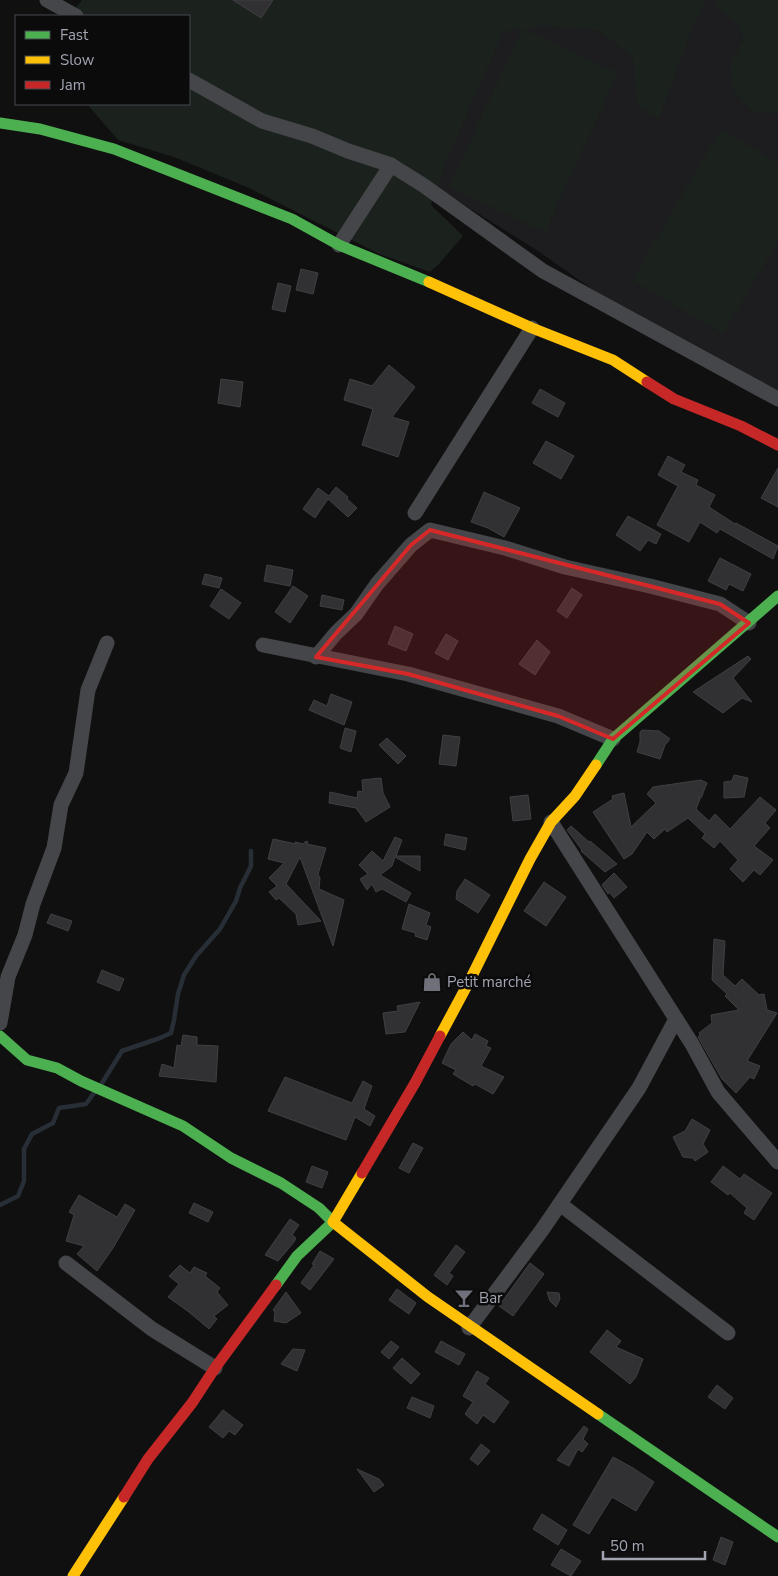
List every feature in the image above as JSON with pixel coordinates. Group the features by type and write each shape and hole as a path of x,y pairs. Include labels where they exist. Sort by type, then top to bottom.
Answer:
{"street":[{"path":"47,0 74,15"},
{"path":"190,81 262,121 312,136 348,151 391,165 423,185 542,270 778,399"},
{"path":"0,123 40,129 114,150 292,219 339,245 404,271 532,328 613,360 674,399 741,426 778,445"},
{"path":"339,245 391,165"},
{"path":"414,513 532,328"},
{"path":"316,657 336,633 356,614 377,584 411,545 430,530 505,548 565,567 720,604 749,623"},
{"path":"73,1576 148,1459 192,1402 297,1256 334,1222 415,1084 470,980 530,859 551,822 575,796 613,740 662,695 749,623 778,596"},
{"path":"0,1023 8,977 25,935 33,904 54,848 61,805 76,773 88,690 107,643"},
{"path":"263,645 408,674 558,716 613,740"},
{"path":"551,822 692,1044 718,1092 778,1162"},
{"path":"469,1328 560,1204 639,1088 676,1020"},
{"path":"0,1036 27,1060 57,1068 81,1082 183,1126 231,1158 281,1183 319,1208 372,1255 469,1328 654,1451 778,1537"},
{"path":"560,1204 728,1333"},
{"path":"66,1263 152,1329 215,1368"}],"highlighted area":[{"path":"430,530 720,604 749,623 613,739 558,716 408,674 316,657 411,545"}],"shaded area":[{"path":"82,0 707,0 694,24 659,118 637,106 633,58 600,31 543,25 524,29 618,73 545,232 449,187 522,29 503,32 446,162 431,205 463,236 430,272 379,254 249,188 174,157 118,140 88,105 190,105 190,15 75,15 77,6"},
{"path":"100,0 778,0 778,391 595,291 535,249 442,191 190,15"},
{"path":"717,0 778,0 778,114 753,112 733,90 730,65 744,40 737,24 715,6"},
{"path":"721,129 778,163 778,241 723,334 632,280"}],"building":[{"path":"233,0 273,0 261,18"},
{"path":"301,269 318,273 313,294 296,290"},
{"path":"278,283 291,286 285,312 272,309"},
{"path":"389,365 415,387 392,417 409,422 398,457 362,445 373,409 344,400 350,379 372,386"},
{"path":"221,379 243,382 240,407 218,403"},
{"path":"540,389 565,403 558,417 532,403"},
{"path":"546,441 574,456 561,479 533,463"},
{"path":"668,456 685,465 681,472 698,480 696,485 715,495 709,507 735,524 778,546 773,559 720,529 717,533 700,522 689,542 657,525 678,486 658,475"},
{"path":"778,468 778,507 761,498"},
{"path":"336,487 357,508 348,517 328,499 315,518 303,509 318,488 329,496"},
{"path":"484,492 520,508 504,537 488,528 471,522"},
{"path":"628,516 661,534 656,544 648,540 640,551 616,535"},
{"path":"720,558 751,574 743,591 729,584 726,590 708,581"},
{"path":"267,565 293,570 290,586 264,581"},
{"path":"205,574 222,578 219,588 202,584"},
{"path":"293,586 308,596 290,623 275,612"},
{"path":"572,588 582,595 567,618 557,611"},
{"path":"221,589 241,603 229,619 210,606"},
{"path":"322,595 344,600 342,610 320,606"},
{"path":"395,626 413,634 406,651 388,644"},
{"path":"446,634 458,641 448,660 435,653"},
{"path":"537,640 550,652 535,675 519,664"},
{"path":"748,656 751,659 733,678 752,702 742,698 723,713 693,692"},
{"path":"331,694 352,702 344,725 309,710 314,700 327,706"},
{"path":"345,728 356,731 351,752 340,748"},
{"path":"642,730 659,731 670,739 665,745 660,759 637,752 640,732"},
{"path":"443,735 460,737 456,766 439,764"},
{"path":"387,738 406,756 398,764 379,745"},
{"path":"734,775 748,778 744,797 724,798 724,782 732,781"},
{"path":"381,778 383,793 390,807 366,822 356,808 329,803 330,792 357,798 358,791 363,792 362,780"},
{"path":"701,780 707,783 701,798 698,798 700,799 696,809 709,821 715,814 730,829 760,797 776,810 765,823 770,828 754,846 773,860 760,875 754,870 743,882 730,869 738,860 720,841 714,848 702,838 705,834 688,818 667,832 665,829 654,839 647,832 632,854 624,859 593,812 613,799 612,796 624,793 631,827 656,803 647,794 653,787"},
{"path":"528,795 531,819 513,821 510,797"},
{"path":"571,826 617,864 605,872 581,851 567,830"},
{"path":"446,834 467,838 465,850 444,845"},
{"path":"395,837 402,840 396,856 420,856 420,871 395,857 392,866 380,875 411,893 406,902 382,889 376,892 372,884 367,890 360,879 368,874 359,865 372,851 383,861"},
{"path":"273,839 296,844 295,842 303,844 306,841 308,842 307,844 326,848 318,874 320,878 319,889 344,900 333,946 300,857 286,884 321,921 298,925 296,914 279,898 276,900 269,892 277,886 269,878 284,863 268,859"},
{"path":"614,873 627,887 614,898 609,892 608,894 602,885"},
{"path":"465,879 490,895 478,913 456,899 457,891"},
{"path":"544,882 566,897 546,926 524,911"},
{"path":"409,904 430,913 426,925 431,927 427,940 415,936 416,933 402,929"},
{"path":"51,914 72,921 68,931 47,923"},
{"path":"714,939 725,941 723,975 735,986 742,979 759,995 764,994 767,1010 777,1013 747,1061 760,1066 754,1079 750,1077 736,1093 722,1079 698,1037 699,1033 712,1023 711,1015 739,1010 725,996 727,994 712,980"},
{"path":"102,970 124,979 119,991 97,982"},
{"path":"420,1002 405,1032 386,1034 383,1013 398,1011 397,1006"},
{"path":"463,1032 472,1040 475,1034 488,1041 486,1046 491,1048 481,1066 504,1077 493,1094 475,1084 473,1086 453,1074 456,1070 442,1063 451,1044"},
{"path":"183,1035 197,1037 197,1045 218,1046 216,1082 159,1076 162,1064 174,1068 177,1045 181,1046"},
{"path":"285,1077 352,1103 363,1081 372,1086 364,1109 375,1116 370,1126 355,1117 346,1140 268,1111"},
{"path":"692,1119 710,1130 703,1144 708,1152 695,1161 693,1158 683,1157 673,1137 685,1131"},
{"path":"413,1143 423,1148 409,1173 399,1168"},
{"path":"312,1166 328,1172 322,1188 306,1182"},
{"path":"723,1166 740,1179 744,1174 772,1193 754,1220 744,1213 747,1208 730,1193 728,1195 711,1182"},
{"path":"79,1195 117,1217 125,1204 135,1210 97,1271 77,1254 84,1246 66,1241 74,1215 69,1212"},
{"path":"194,1203 213,1212 208,1222 189,1213"},
{"path":"290,1219 299,1225 292,1235 296,1238 294,1242 278,1261 265,1255"},
{"path":"456,1245 465,1252 449,1273 453,1276 447,1285 434,1275"},
{"path":"320,1251 334,1259 310,1290 301,1283 314,1265 312,1264"},
{"path":"530,1263 544,1274 513,1316 499,1306"},
{"path":"180,1265 190,1273 194,1267 207,1273 205,1276 220,1288 217,1292 228,1305 214,1316 217,1319 209,1329 168,1297 179,1284 169,1276"},
{"path":"397,1289 416,1303 409,1314 389,1300"},
{"path":"286,1292 301,1313 286,1323 274,1321 275,1312 273,1310"},
{"path":"547,1292 559,1293 560,1299 556,1307 550,1301"},
{"path":"607,1330 621,1341 616,1347 643,1359 636,1377 630,1384 590,1352"},
{"path":"391,1341 399,1347 389,1359 381,1352"},
{"path":"441,1341 465,1354 459,1365 435,1352"},
{"path":"293,1349 305,1350 297,1371 281,1364"},
{"path":"402,1358 420,1374 411,1384 393,1368"},
{"path":"477,1371 489,1378 485,1384 509,1402 494,1423 483,1415 477,1424 465,1414 473,1402 463,1396"},
{"path":"717,1385 733,1398 725,1409 708,1397"},
{"path":"412,1397 434,1406 430,1418 407,1408"},
{"path":"223,1410 243,1425 235,1435 229,1431 223,1438 209,1427"},
{"path":"584,1426 588,1429 583,1439 588,1444 582,1452 578,1449 569,1466 557,1460"},
{"path":"481,1444 490,1451 478,1465 470,1459"},
{"path":"613,1457 654,1482 636,1511 612,1497 589,1534 573,1525"},
{"path":"357,1469 379,1479 384,1485 374,1492"},
{"path":"542,1514 567,1530 558,1545 533,1529"},
{"path":"721,1537 733,1542 725,1565 713,1560"},
{"path":"561,1549 581,1561 571,1576 551,1565"}],"waterway":[{"path":"102,1083 122,1051 171,1033 178,994 184,975 196,956 220,929 236,901 251,866 251,851"},
{"path":"0,1205 18,1196 24,1181 24,1149 32,1134 53,1123 59,1108 86,1104 94,1093"}],"traffic: fast":[{"path":"0,123 40,129 114,149 292,219 339,245 429,282"},
{"path":"596,765 613,739 778,596"},
{"path":"0,1036 27,1060 57,1068 81,1081 183,1126 231,1158 281,1183 319,1208 333,1222 297,1256 276,1285"},
{"path":"598,1414 778,1537"}],"traffic: slow":[{"path":"429,282 532,328 613,360 647,382"},
{"path":"440,1036 530,859 551,822 575,796 596,765"},
{"path":"362,1173 333,1222 428,1297 598,1414"},
{"path":"73,1576 124,1497"}],"traffic: jam":[{"path":"647,382 674,399 741,426 778,445"},
{"path":"362,1173 415,1083 440,1036"},
{"path":"124,1497 148,1459 192,1403 215,1368 276,1285"}],"place":[{"name":"Petit marché","path":"432,982"},
{"name":"Bar","path":"464,1298"}]}
